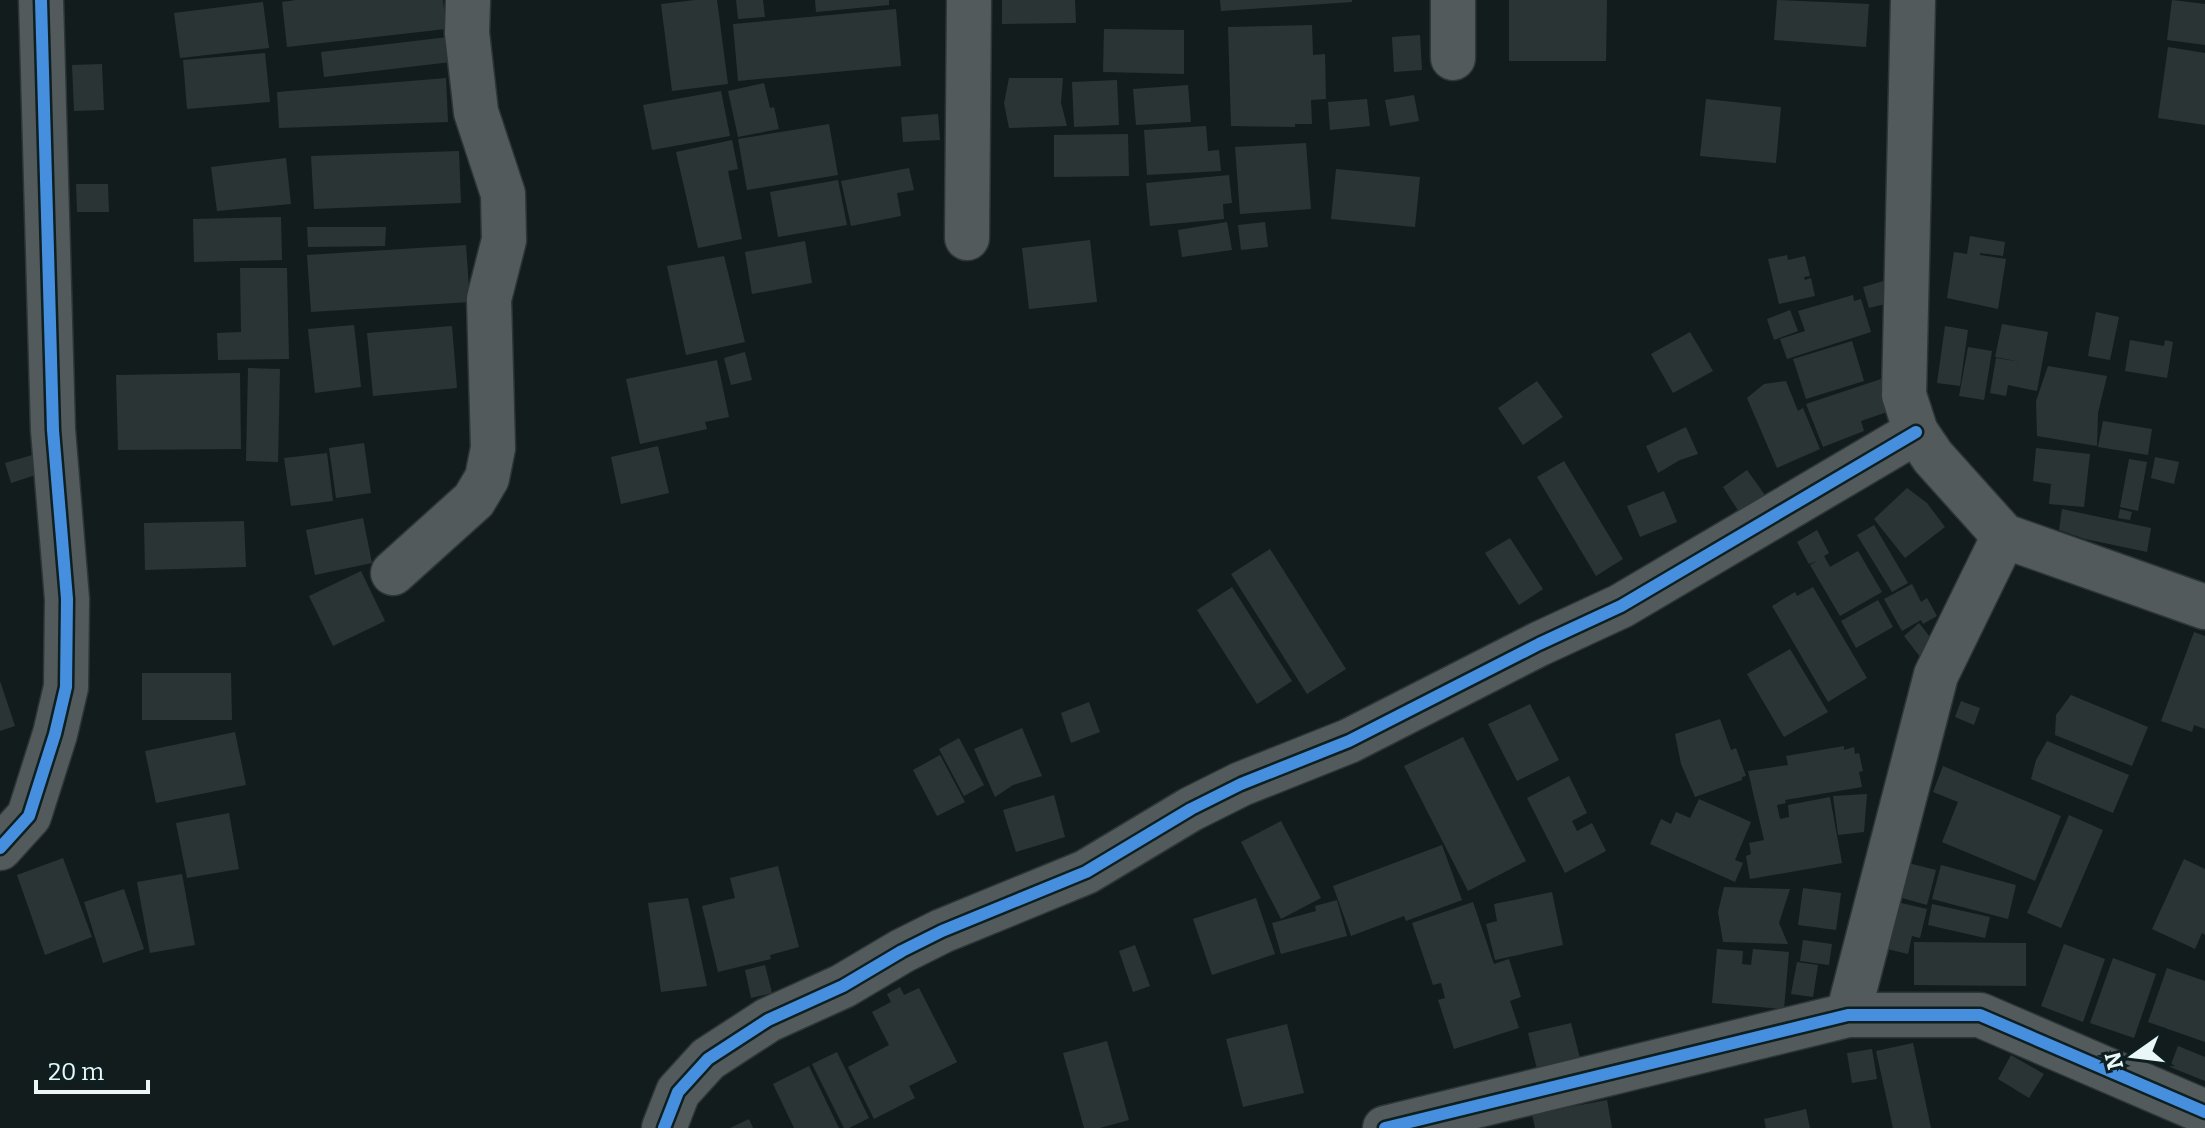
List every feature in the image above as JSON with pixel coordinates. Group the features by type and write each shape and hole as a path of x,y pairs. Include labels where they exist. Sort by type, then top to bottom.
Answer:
{"street":[{"path":"0,848 29,816 66,687 67,599 53,430 41,0"},
{"path":"393,573 474,500 487,478 493,448 489,299 504,240 503,194 476,112 467,33 468,0"},
{"path":"967,238 969,0"},
{"path":"1453,0 1453,58"},
{"path":"1913,0 1904,395 1916,432 1933,457 2004,536 2205,607"},
{"path":"664,1128 678,1092 708,1059 768,1020 843,986 942,931 1086,872 1191,809 1241,784 1349,741 1539,644 1621,606 1916,432"},
{"path":"1848,1015 1936,675 2004,536"},
{"path":"1385,1128 1848,1015 1980,1015 2205,1112"}],"building":[{"path":"443,0 446,29 287,47 282,2"},
{"path":"717,0 728,84 672,91 661,4"},
{"path":"736,0 763,0 765,17 738,19"},
{"path":"815,0 889,0 889,5 816,12"},
{"path":"1002,0 1075,0 1076,23 1002,24"},
{"path":"1220,0 1352,0 1352,2 1221,11"},
{"path":"1509,0 1607,0 1606,61 1509,61"},
{"path":"1777,0 1869,4 1866,47 1774,40"},
{"path":"2172,0 2205,4 2205,45 2167,40"},
{"path":"263,2 269,48 180,58 174,13"},
{"path":"896,9 901,66 738,81 733,24"},
{"path":"1312,25 1313,55 1325,54 1326,99 1311,100 1312,124 1295,124 1295,127 1231,126 1228,27"},
{"path":"1104,29 1184,30 1184,74 1103,72"},
{"path":"1420,35 1422,70 1394,72 1392,37"},
{"path":"448,37 451,62 324,77 321,52"},
{"path":"2168,47 2205,53 2205,125 2158,118"},
{"path":"265,53 270,102 187,109 183,60"},
{"path":"102,64 104,110 74,111 72,65"},
{"path":"446,78 448,122 279,128 277,92"},
{"path":"1009,78 1063,78 1061,103 1067,126 1009,128 1004,103"},
{"path":"1117,80 1119,125 1074,127 1072,82"},
{"path":"764,83 779,129 738,137 728,91"},
{"path":"1188,85 1191,122 1136,125 1133,89"},
{"path":"721,91 730,136 652,150 643,105"},
{"path":"1414,95 1419,121 1390,126 1385,100"},
{"path":"1367,99 1370,126 1330,130 1328,102"},
{"path":"1706,99 1781,107 1776,163 1700,156"},
{"path":"938,114 940,140 903,142 901,117"},
{"path":"829,124 838,175 747,190 738,139"},
{"path":"1206,126 1208,151 1219,150 1221,171 1147,175 1144,130"},
{"path":"1128,134 1129,176 1054,177 1054,135"},
{"path":"732,140 738,169 728,171 742,239 698,248 676,152"},
{"path":"1306,143 1311,209 1240,214 1235,147"},
{"path":"459,151 461,203 314,209 311,156"},
{"path":"286,158 291,204 217,211 211,167"},
{"path":"909,168 914,190 897,193 901,216 851,226 841,181"},
{"path":"1336,169 1420,177 1415,227 1331,219"},
{"path":"1229,175 1232,203 1223,204 1224,219 1150,226 1146,183"},
{"path":"838,180 847,225 778,237 770,192"},
{"path":"76,184 108,184 109,212 77,212"},
{"path":"281,217 282,260 194,262 193,219"},
{"path":"1227,222 1232,250 1182,257 1178,230"},
{"path":"1265,222 1268,247 1241,250 1238,225"},
{"path":"307,227 386,227 385,246 308,247"},
{"path":"1970,236 2005,242 2003,256 1980,253 2006,259 1998,309 1947,298 1954,252 1967,254"},
{"path":"1090,240 1097,302 1029,309 1022,248"},
{"path":"805,241 812,283 752,294 745,252"},
{"path":"466,245 470,302 311,312 307,255"},
{"path":"1787,255 1788,260 1805,256 1810,276 1804,277 1805,280 1811,278 1815,296 1779,304 1768,259"},
{"path":"724,256 745,342 686,355 667,266"},
{"path":"240,268 287,268 289,359 218,360 217,333 241,332"},
{"path":"1887,280 1893,302 1869,308 1863,287"},
{"path":"1853,295 1854,301 1861,299 1871,332 1787,359 1780,339 1805,331 1798,311"},
{"path":"1790,310 1798,331 1774,340 1767,319"},
{"path":"2096,312 2119,317 2110,360 2088,356"},
{"path":"2002,324 2048,332 2037,391 2008,385 2006,396 1990,393 1996,358 2021,362 1995,357"},
{"path":"354,325 361,387 315,393 308,329"},
{"path":"452,326 457,388 373,396 367,333"},
{"path":"1945,326 1968,330 1960,386 1937,383"},
{"path":"1690,332 1713,371 1673,393 1651,354"},
{"path":"2130,340 2164,346 2165,340 2173,342 2167,378 2125,371"},
{"path":"1852,341 1864,381 1806,399 1793,359"},
{"path":"1968,347 1992,351 1984,400 1959,396"},
{"path":"745,352 752,380 731,385 724,358"},
{"path":"717,360 729,417 705,422 707,429 640,444 626,379"},
{"path":"2048,366 2107,376 2098,413 2097,446 2037,436 2036,401"},
{"path":"248,368 280,369 278,462 246,461"},
{"path":"240,373 241,449 118,450 116,375"},
{"path":"1881,379 1893,410 1861,421 1864,431 1823,447 1806,404"},
{"path":"1537,381 1563,417 1523,445 1498,408"},
{"path":"1786,381 1798,411 1803,408 1820,449 1777,468 1747,398 1764,384"},
{"path":"2103,421 2152,429 2148,455 2098,447"},
{"path":"1686,427 1698,454 1658,473 1646,446"},
{"path":"364,443 371,493 336,498 329,448"},
{"path":"658,446 669,493 621,504 611,457"},
{"path":"2036,448 2090,454 2084,507 2049,504 2051,484 2033,481"},
{"path":"39,453 45,472 11,483 5,463"},
{"path":"327,453 333,501 291,506 284,458"},
{"path":"2155,457 2179,462 2174,484 2151,478"},
{"path":"2129,459 2147,462 2138,511 2120,507"},
{"path":"1564,461 1623,559 1596,576 1537,477"},
{"path":"1747,470 1765,495 1739,512 1723,487"},
{"path":"1907,488 1927,503 1945,527 1905,558 1874,519"},
{"path":"1664,491 1677,522 1640,537 1627,506"},
{"path":"2062,509 2151,528 2147,552 2085,539 2059,530"},
{"path":"2120,509 2132,512 2130,520 2118,518"},
{"path":"363,518 372,563 315,575 306,530"},
{"path":"244,521 246,567 145,570 144,523"},
{"path":"1874,525 1908,583 1892,592 1857,535"},
{"path":"1817,530 1829,553 1824,556 1830,567 1858,551 1882,592 1840,616 1810,565 1817,561 1809,564 1797,542"},
{"path":"1510,538 1543,589 1519,605 1485,553"},
{"path":"1270,549 1346,669 1307,694 1231,574"},
{"path":"361,571 385,621 333,646 309,596"},
{"path":"1912,584 1921,602 1927,598 1937,616 1923,624 1921,620 1902,631 1884,599"},
{"path":"1232,587 1292,681 1257,704 1197,610"},
{"path":"1813,587 1867,678 1828,702 1772,606 1795,592 1797,596"},
{"path":"1878,600 1893,627 1856,648 1841,621"},
{"path":"1919,623 1937,646 1921,658 1904,636"},
{"path":"2194,632 2205,636 2205,729 2194,725 2192,732 2161,721"},
{"path":"1790,649 1828,712 1784,737 1747,674"},
{"path":"142,673 231,673 232,720 142,720"},
{"path":"0,681 15,726 0,731"},
{"path":"2071,695 2148,727 2132,766 2055,735 2056,715"},
{"path":"1961,701 1980,708 1974,725 1955,717"},
{"path":"1089,702 1100,732 1071,743 1061,713"},
{"path":"1530,704 1559,760 1517,781 1488,724"},
{"path":"1720,719 1731,750 1736,748 1746,776 1695,797 1681,764 1675,734"},
{"path":"1022,728 1042,776 1013,785 995,797 974,749"},
{"path":"235,732 246,785 156,803 145,751"},
{"path":"1463,737 1526,861 1468,891 1404,766"},
{"path":"959,738 984,785 964,796 939,749"},
{"path":"2047,741 2129,775 2113,813 2031,779 2036,760"},
{"path":"1844,746 1844,750 1854,747 1855,754 1859,753 1863,771 1859,772 1862,787 1785,800 1786,803 1777,805 1780,819 1789,817 1788,805 1830,797 1842,863 1750,879 1746,856 1751,854 1749,843 1764,840 1748,771 1788,765 1786,756"},
{"path":"940,755 965,802 937,816 913,770"},
{"path":"1943,766 2061,816 2035,881 1942,842 1958,802 1933,792"},
{"path":"1569,776 1587,813 1572,821 1577,831 1592,823 1606,851 1565,873 1527,798"},
{"path":"1867,794 1864,832 1838,835 1833,796"},
{"path":"1054,795 1065,837 1016,852 1003,810"},
{"path":"1699,799 1751,822 1735,860 1743,863 1735,882 1650,844 1661,819 1671,824 1676,812 1690,818"},
{"path":"229,813 239,869 187,878 176,823"},
{"path":"2069,815 2103,830 2061,928 2027,913"},
{"path":"1281,821 1321,898 1281,919 1241,842"},
{"path":"1442,845 1462,900 1406,921 1404,916 1351,936 1333,886"},
{"path":"63,858 92,937 45,955 17,875"},
{"path":"2184,859 2205,869 2205,935 2202,933 2195,949 2152,929"},
{"path":"1904,862 1936,870 1927,905 1895,896"},
{"path":"1941,865 2016,885 2008,919 1932,899"},
{"path":"778,866 799,947 770,955 771,959 718,972 702,906 735,898 730,878"},
{"path":"182,874 195,945 150,953 137,882"},
{"path":"1724,887 1790,889 1779,923 1788,944 1723,942 1718,912"},
{"path":"1803,888 1841,893 1836,930 1798,925"},
{"path":"124,889 144,949 103,963 84,902"},
{"path":"1552,892 1563,945 1495,960 1486,924 1497,921 1494,904"},
{"path":"688,898 707,986 661,992 648,903"},
{"path":"1256,898 1275,954 1212,975 1193,919"},
{"path":"1337,900 1347,936 1281,954 1272,923 1316,911 1315,906"},
{"path":"1473,902 1494,964 1509,959 1521,997 1510,1001 1519,1028 1454,1049 1438,1000 1445,998 1441,983 1433,985 1412,923"},
{"path":"1897,902 1927,909 1920,938 1912,936 1908,954 1887,949"},
{"path":"1932,904 1990,917 1985,938 1928,925"},
{"path":"1803,940 1832,944 1829,965 1800,961"},
{"path":"1914,942 2026,943 2026,986 1914,985"},
{"path":"2064,944 2105,959 2083,1022 2041,1006"},
{"path":"1135,945 1150,986 1133,992 1119,951"},
{"path":"1717,949 1743,951 1742,964 1751,965 1753,949 1789,952 1784,1009 1712,1003"},
{"path":"2113,958 2156,974 2134,1038 2090,1023"},
{"path":"1797,962 1818,965 1813,997 1791,994"},
{"path":"765,965 772,993 751,998 745,970"},
{"path":"2167,968 2205,981 2205,1042 2148,1022"},
{"path":"900,987 904,995 919,988 957,1062 909,1086 915,1098 874,1119 848,1067 889,1045 872,1012 891,1002 887,994"},
{"path":"1571,1023 1580,1058 1537,1069 1528,1033"},
{"path":"1287,1024 1304,1093 1243,1107 1226,1039"},
{"path":"1107,1041 1129,1120 1100,1128 1084,1128 1063,1053"},
{"path":"1913,1043 1931,1128 1893,1128 1876,1051"},
{"path":"2178,1046 2205,1057 2205,1081 2170,1067"},
{"path":"1872,1049 1877,1079 1852,1083 1847,1053"},
{"path":"837,1052 869,1118 849,1128 844,1128 812,1064"},
{"path":"2011,1055 2044,1074 2029,1098 1998,1079"},
{"path":"809,1066 839,1128 794,1128 773,1084"},
{"path":"1607,1100 1612,1128 1535,1128 1532,1114"},
{"path":"1806,1109 1810,1128 1766,1128 1764,1119"},
{"path":"749,1119 753,1128 730,1128"}],"cycle path":[{"path":"0,848 29,816 66,687 67,599 53,430 41,0"},
{"path":"664,1128 678,1092 708,1059 768,1020 843,986 942,931 1086,872 1191,809 1241,784 1349,741 1539,644 1621,606 1916,432"},
{"path":"1385,1128 1848,1015 1980,1015 2205,1112"}]}
